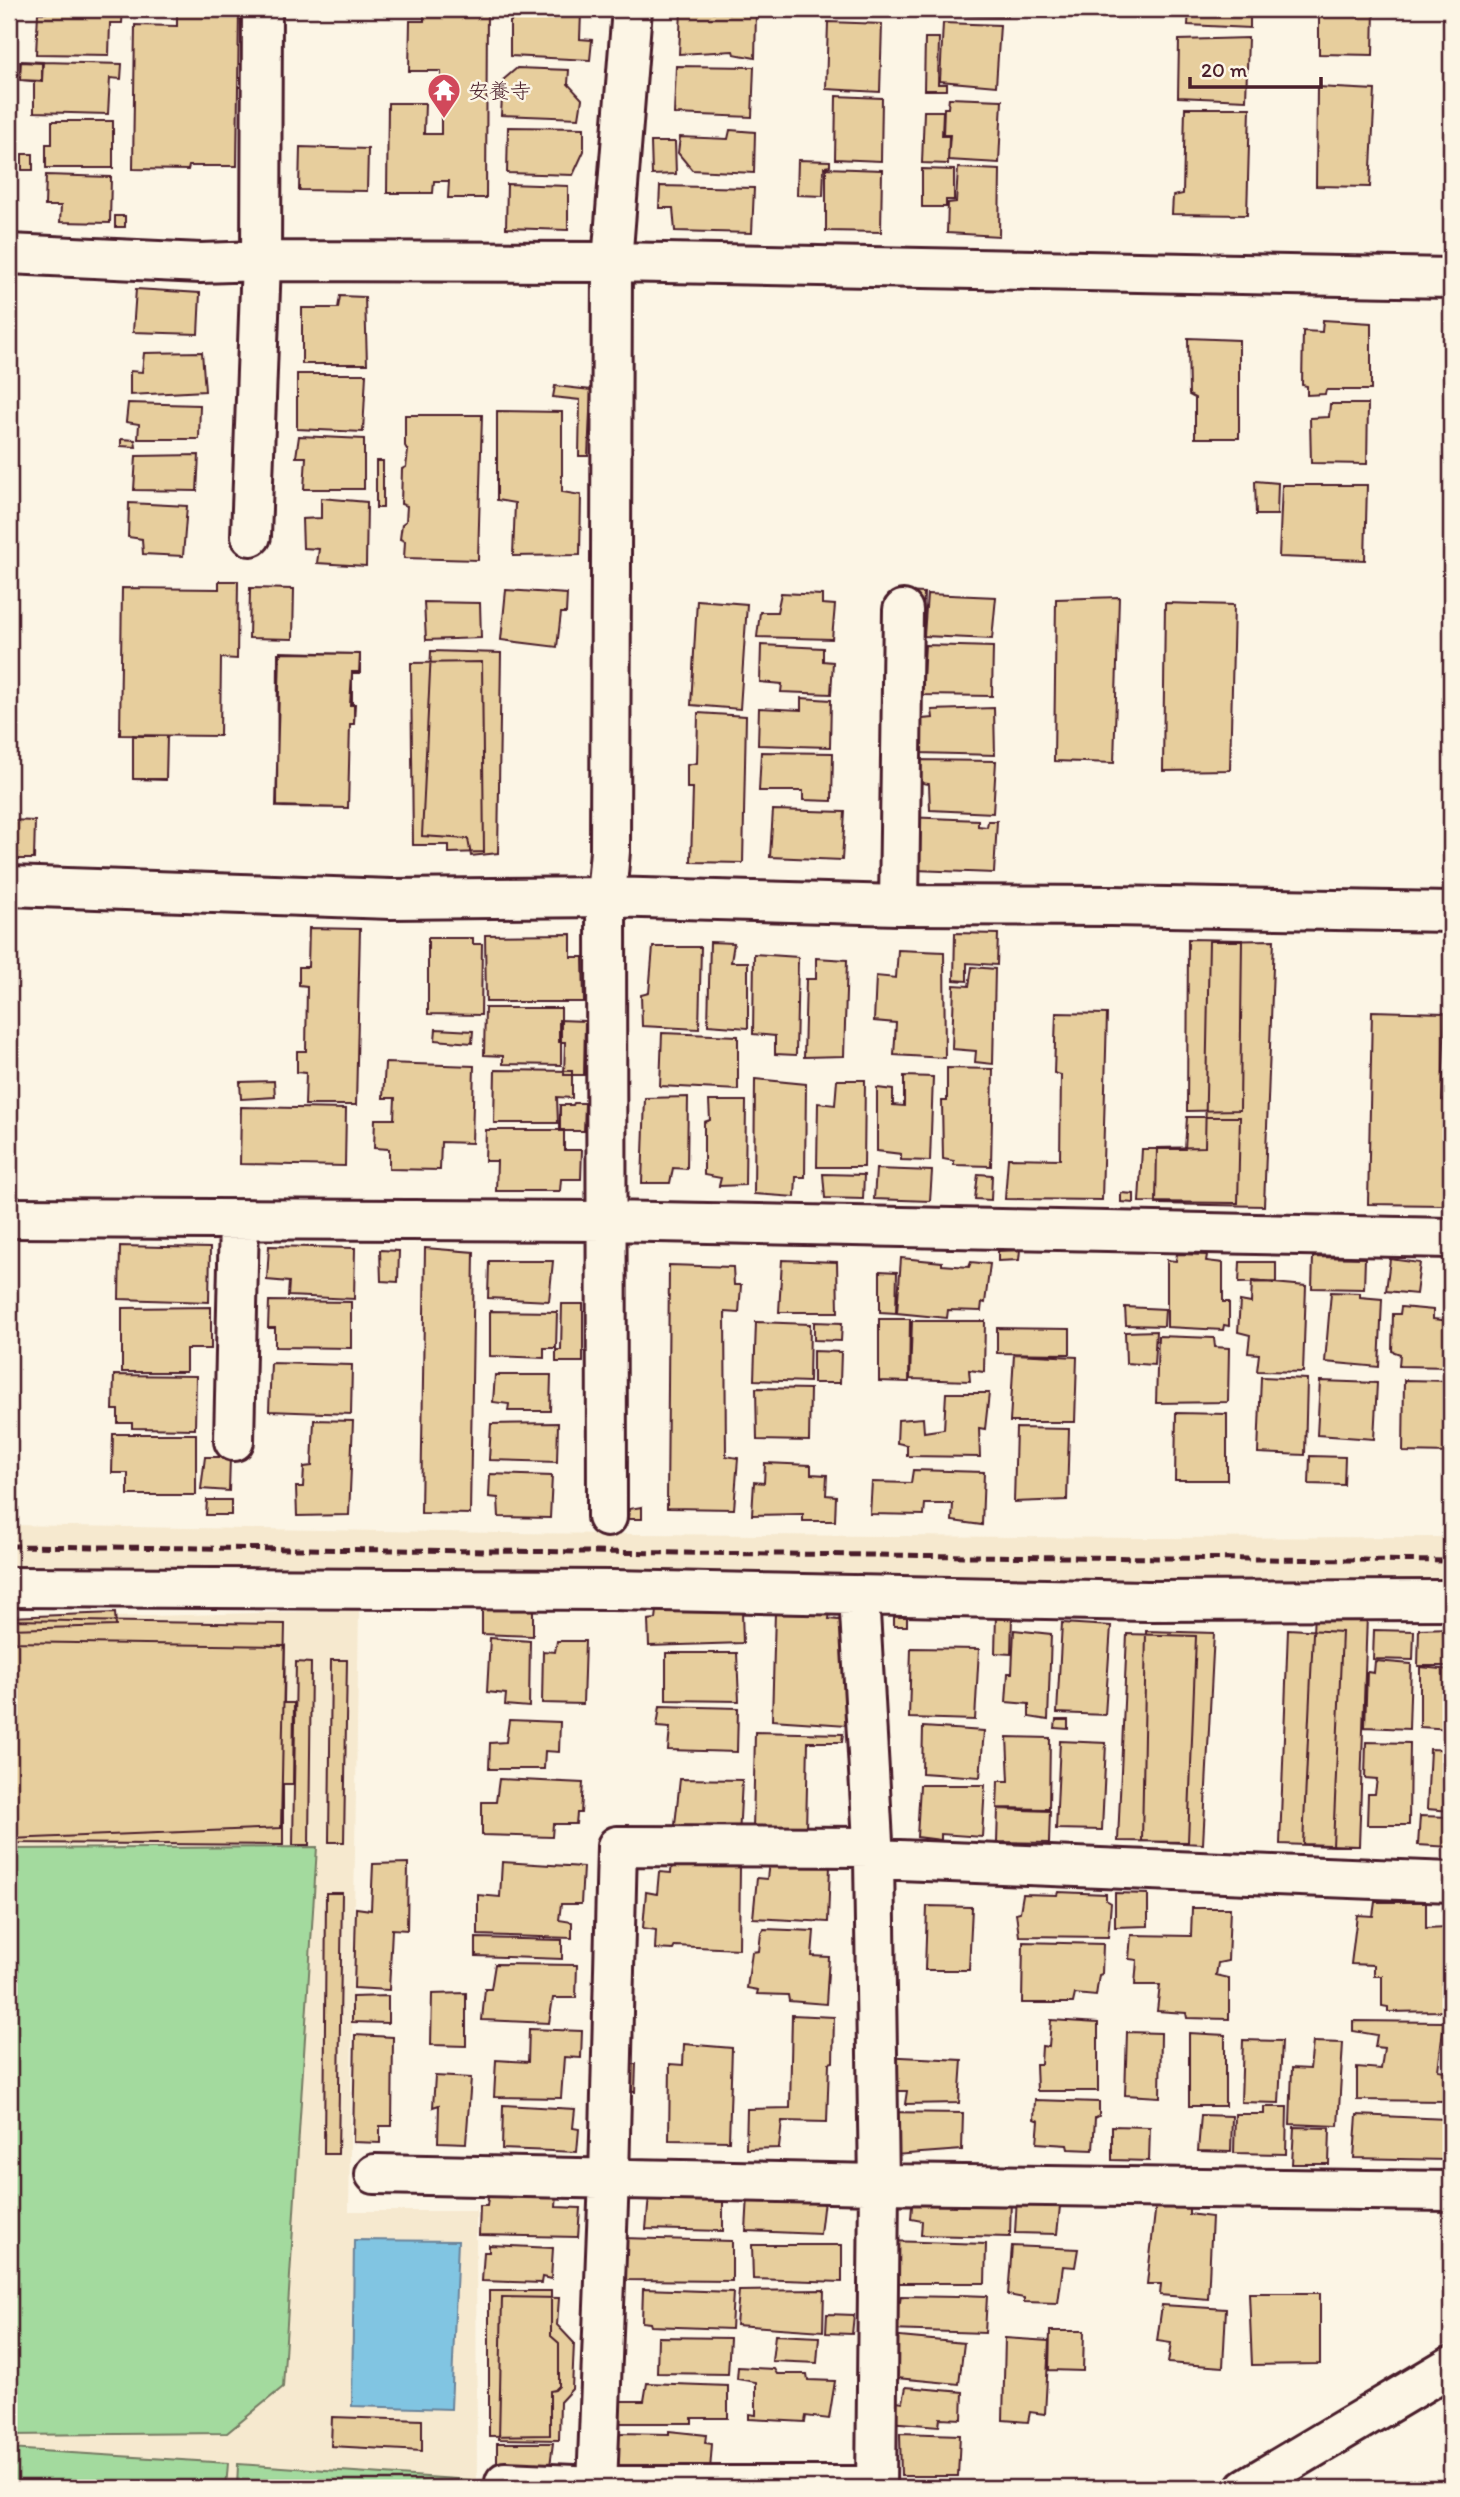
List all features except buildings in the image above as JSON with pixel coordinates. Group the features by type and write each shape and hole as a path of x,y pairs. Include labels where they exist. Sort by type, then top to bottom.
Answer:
{"street":[{"path":"251,536 261,261 262,9"},
{"path":"607,1517 606,897 610,851 612,262 632,9"},
{"path":"9,254 201,263 612,262 1451,278"},
{"path":"899,905 903,610"},
{"path":"9,886 391,899 606,897 899,905 1451,912"},
{"path":"9,1218 605,1221 1451,1238"},
{"path":"234,1441 239,1220"},
{"path":"9,1587 598,1590 1147,1601 1451,1600"},
{"path":"505,2482 597,2486 876,2487 879,2184 874,1853 859,1595"},
{"path":"597,2486 609,2178 617,1846 874,1853 1451,1882"},
{"path":"375,2174 1451,2191"},
{"path":"1246,2488 1451,2366"}],"shaded area":[{"path":"9,1525 501,1533 1146,1538 1451,1537 1451,1594 829,1573 413,1571 9,1576"},
{"path":"359,1610 349,2211 476,2211 477,2488 9,2488 9,1620"}],"green space":[{"path":"317,1847 283,2387 227,2433 9,2435 9,1849"},
{"path":"9,2449 228,2463 226,2488 9,2488"},
{"path":"238,2464 470,2480 470,2488 237,2488"}],"water":[{"path":"354,2240 458,2241 451,2409 352,2406"}],"railway":[{"path":"9,1546 1451,1561"}],"place":[{"name":"安養寺","path":"444,120"}]}
